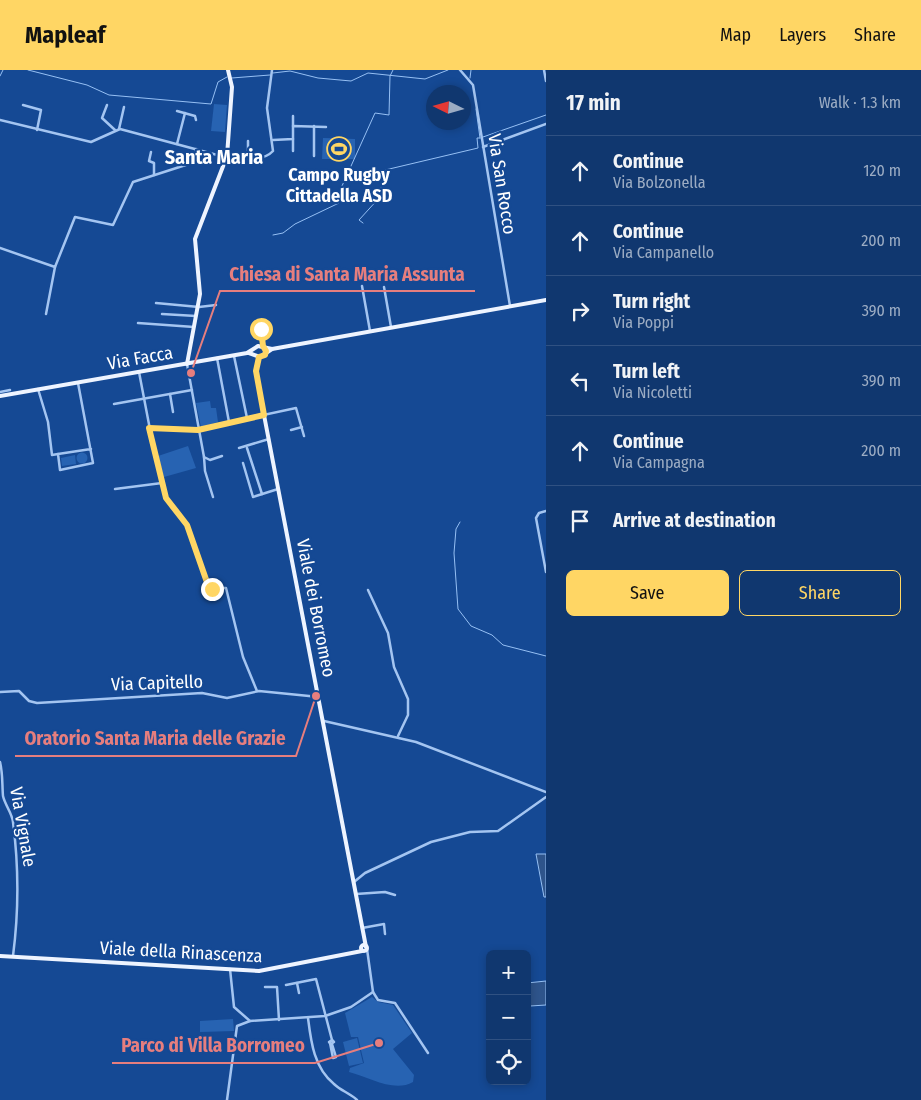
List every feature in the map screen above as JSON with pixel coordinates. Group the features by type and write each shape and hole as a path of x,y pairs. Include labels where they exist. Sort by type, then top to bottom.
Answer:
{"main road":[{"path":"189,363 188,354 199,307 200,280 196,265 195,239 225,156 232,92 228,70"},
{"path":"257,356 272,349 546,300"},
{"path":"264,347 272,349"},
{"path":"264,347 266,353"},
{"name":"Via Facca","path":"0,396 247,353 264,347"},
{"name":"Viale dei Borromeo","path":"255,349 257,356 256,371 264,415 354,882 364,940 363,949"},
{"name":"Via Facca","path":"247,353 257,356"},
{"name":"Viale della Rinascenza","path":"0,956 273,970 363,949"}],"street":[{"path":"107,105 102,118 117,130 225,156 261,159 268,157 273,150 267,108 272,70"},
{"name":"Via San Rocco","path":"460,70 473,85 510,306"},
{"path":"544,70 546,81"},
{"path":"22,105 41,110 37,130"},
{"path":"0,120 91,142 117,130 124,107"},
{"path":"177,111 194,116 196,120"},
{"path":"177,144 185,113"},
{"path":"292,151 293,116"},
{"path":"483,147 546,124"},
{"path":"293,126 326,127"},
{"path":"314,126 314,156"},
{"path":"273,140 293,139"},
{"path":"248,141 248,158"},
{"path":"46,314 55,267 75,217 113,225 130,185 154,175 196,162 196,149"},
{"path":"151,152 149,161 154,163 154,175"},
{"path":"0,248 55,267"},
{"path":"362,286 370,331"},
{"path":"384,287 391,327"},
{"path":"156,303 199,307 216,304"},
{"path":"162,314 196,316"},
{"path":"138,323 194,327"},
{"path":"261,329 264,347"},
{"path":"234,355 247,418"},
{"path":"217,358 229,422"},
{"path":"189,363 205,471 213,497"},
{"path":"139,372 149,428 167,501 187,525 209,588 226,588 243,657 258,691"},
{"path":"58,454 60,470 92,464 91,449 78,382"},
{"path":"38,389 48,422 52,455 91,449"},
{"path":"0,392 10,390"},
{"path":"114,404 192,390"},
{"path":"170,394 173,412"},
{"path":"149,428 198,430 296,408 304,436"},
{"path":"290,430 302,427"},
{"path":"239,448 269,439"},
{"path":"247,448 262,494"},
{"path":"204,457 210,460 222,456"},
{"path":"243,463 254,497 278,489"},
{"path":"114,489 162,482"},
{"path":"546,511 539,512 536,518 546,572"},
{"path":"368,590 388,633 394,667 408,699 408,715 398,736"},
{"name":"Via Capitello","path":"0,692 19,691 29,701 36,703 202,693 226,698 258,691 319,697"},
{"path":"324,720 398,736 546,792"},
{"name":"Via Vignale","path":"0,762 3,796 13,820 19,869 18,924 13,956"},
{"path":"354,882 365,873 431,842 456,835 498,831 546,797"},
{"path":"356,894 385,892 395,895"},
{"path":"362,928 384,924 385,934"},
{"path":"363,949 373,992 378,1000 396,1003 428,1053"},
{"path":"230,969 234,1007 250,1021"},
{"path":"286,985 316,979 336,1057 333,1058 331,1042"},
{"path":"297,982 299,993"},
{"path":"265,987 277,987 279,1020"},
{"path":"227,1100 237,1026 250,1021 324,1016 351,1008 373,992"},
{"path":"308,1018 315,1058 333,1084 348,1092 357,1100"}],"shaded area":[{"path":"214,104 227,105 225,132 211,131"},
{"name":"Campo Rugby Cittadella ASD","path":"323,138 355,139 355,159 322,159"},
{"path":"210,401 211,408 216,408 218,422 201,427 196,403"},
{"path":"188,446 196,468 164,477 158,456"},
{"path":"82,452 88,458 82,464 76,458"},
{"path":"75,455 76,464 62,466 61,458"},
{"path":"536,854 546,854 546,897 544,897"},
{"path":"546,981 546,1005 531,1006 531,983"},
{"path":"372,997 378,1002 393,1005 412,1033 393,1049 414,1075 413,1082 406,1085 390,1085 349,1072 350,1068 364,1063 358,1037 351,1037 345,1013"},
{"path":"233,1019 234,1031 200,1032 200,1021"},
{"path":"357,1038 363,1063 349,1066 343,1042"}],"waterway":[{"path":"0,76 3,70"},
{"path":"28,70 87,85 109,95 211,104 218,82 227,77"},
{"path":"273,235 283,233 295,224 339,203 337,197 375,113 389,115 390,76 393,70"},
{"path":"273,73 290,71 318,78 351,81 368,73 425,79 448,70"},
{"path":"470,78 471,70"},
{"path":"232,78 270,75"},
{"path":"476,109 480,138"},
{"path":"483,137 546,115"},
{"path":"363,223 359,220 379,198 385,170 478,148 477,138 480,138"},
{"path":"460,522 456,529 454,553 458,609 471,626 492,635 503,645 546,656"}],"place":[{"name":"Campo Rugby Cittadella ASD","path":"339,149"},
{"name":"Chiesa di Santa Maria Assunta","path":"191,373"},
{"name":"Oratorio Santa Maria delle Grazie","path":"316,696"},
{"name":"Parco di Villa Borromeo","path":"379,1043"}],"district":[{"name":"Santa Maria","path":"214,157"}],"route":[{"path":"212,589 209,588 194,539 187,525 167,501 149,428 198,430 257,415 264,415 256,371 259,357 263,357 266,353 263,346 261,329"}]}
